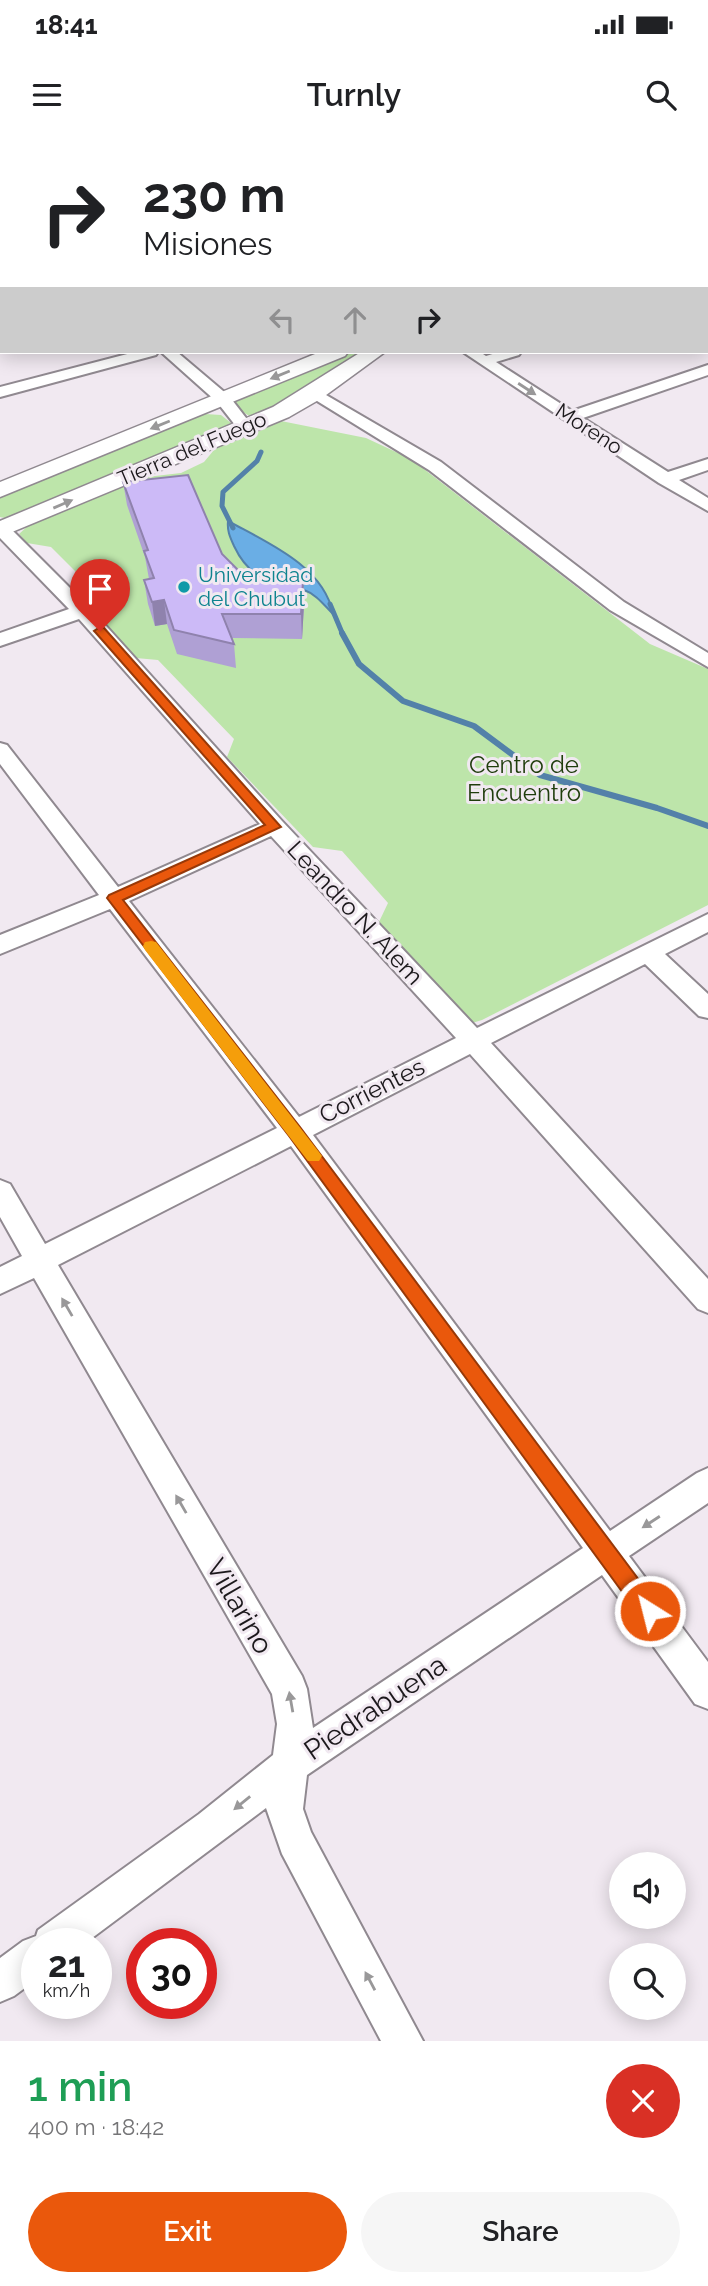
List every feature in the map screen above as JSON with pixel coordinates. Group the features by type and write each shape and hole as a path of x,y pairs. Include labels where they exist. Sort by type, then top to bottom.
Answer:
{"street":[{"path":"0,392 143,354"},
{"path":"170,354 223,399 245,427"},
{"name":"Tierra del Fuego","path":"0,490 333,354"},
{"name":"Tierra del Fuego","path":"0,529 281,412 372,354"},
{"name":"Moreno","path":"473,354 708,506"},
{"path":"485,361 508,354"},
{"path":"570,417 708,370"},
{"path":"314,393 435,466 617,606 708,661"},
{"path":"665,479 708,464"},
{"name":"Leandro N. Alem","path":"0,529 82,611 274,827 473,1040 708,1300"},
{"path":"0,640 82,611"},
{"path":"0,750 295,1131 708,1692"},
{"path":"0,946 274,827"},
{"name":"Corrientes","path":"0,1281 708,922"},
{"path":"648,953 708,1009"},
{"name":"Villarino","path":"0,1192 289,1689 295,1724 284,1809 295,1841 403,2041"},
{"name":"Piedrabuena","path":"74,1928 212,1827 289,1765 708,1484"},
{"path":"0,1982 21,1967"}],"green space":[{"path":"345,354 361,354 291,401 251,417 233,406 236,399"},
{"path":"205,414 221,415 231,423 230,427 9,519 0,517 0,495"},
{"name":"Centro de Encuentro","path":"276,420 366,438 411,459 650,644 708,669 708,905 472,1023 378,924 388,903 342,851 313,847 227,757 234,739 158,660 136,658 71,589 81,577 51,547 27,543 19,534 30,524 138,478 181,473 204,462 219,444"}],"water":[{"path":"228,521 276,547 306,569 327,597 333,614 308,592 263,577 247,567 231,540"}],"building":[{"name":"Universidad del Chubut","path":"188,475 222,554 249,581 303,581 301,614 222,614 234,644 174,630 164,600 152,602 144,580 154,578 144,551 148,550 123,482"}],"waterway":[{"path":"233,528 222,506 223,492 257,461 261,452"},
{"path":"330,604 343,634"},
{"path":"343,634 359,664 403,701 474,726 540,775 657,808 708,826"}],"slow traffic":[{"path":"151,946 313,1156"}],"place":[{"name":"Universidad del Chubut","path":"184,587"}],"route":[{"path":"100,631 274,827 114,898 295,1131 650,1611"}]}
